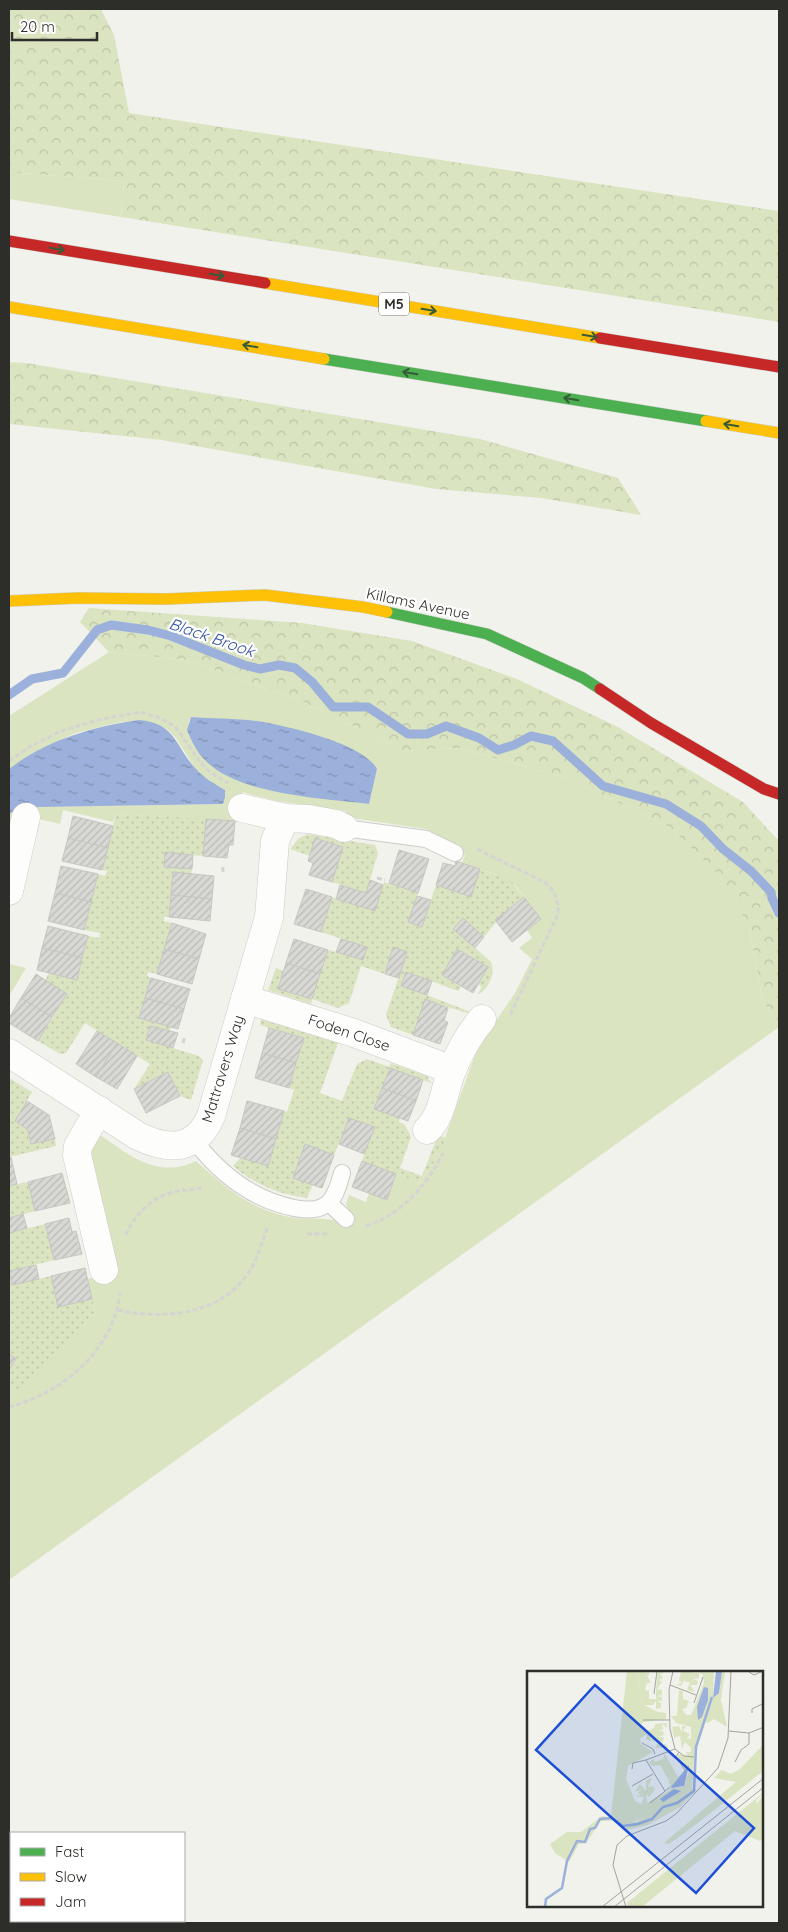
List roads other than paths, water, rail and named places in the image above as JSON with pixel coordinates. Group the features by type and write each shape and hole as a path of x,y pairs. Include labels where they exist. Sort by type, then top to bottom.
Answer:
{"main road":[{"name":"M5","path":"9,241 779,367"},
{"path":"9,307 779,433"},
{"name":"Killams Avenue","path":"9,602 78,598 166,599 265,595 363,607 487,634 583,678 651,723 764,789 779,794"}],"street":[{"path":"237,796 284,818 309,819 336,824 344,828"},
{"path":"9,891 26,816"},
{"name":"Mattravers Way","path":"9,1053 152,1143 174,1146 194,1140 203,1132 211,1116 269,916 275,840 284,818"},
{"name":"Foden Close","path":"245,999 354,1033 452,1070"},
{"path":"436,1139 434,1124 452,1070 469,1034 482,1019"},
{"path":"98,1110 78,1146 77,1155 104,1270"}],"lane":[{"path":"344,828 426,838 462,850"},
{"path":"194,1140 206,1155 232,1179 263,1199 279,1204 308,1210 322,1208 332,1198 342,1173"},
{"path":"329,1203 346,1219"}],"water":[{"path":"191,717 263,722 308,732 343,744 370,760 377,769 369,804 304,797 257,787 235,780 216,770 202,757 193,744 187,730"},
{"path":"139,720 151,722 168,731 196,769 225,790 223,804 39,807 17,810 9,814 9,769 39,750 70,736"}],"waterway":[{"name":"Black Brook","path":"9,695 32,679 63,673 97,630 111,625 148,630 171,636 244,665 260,669 279,665 295,668 312,682 333,707 368,707 408,734 427,734 446,726 479,738 498,750 514,745 531,736 553,741 603,786 666,804 701,826 723,849 751,871 771,892 779,913"}]}
